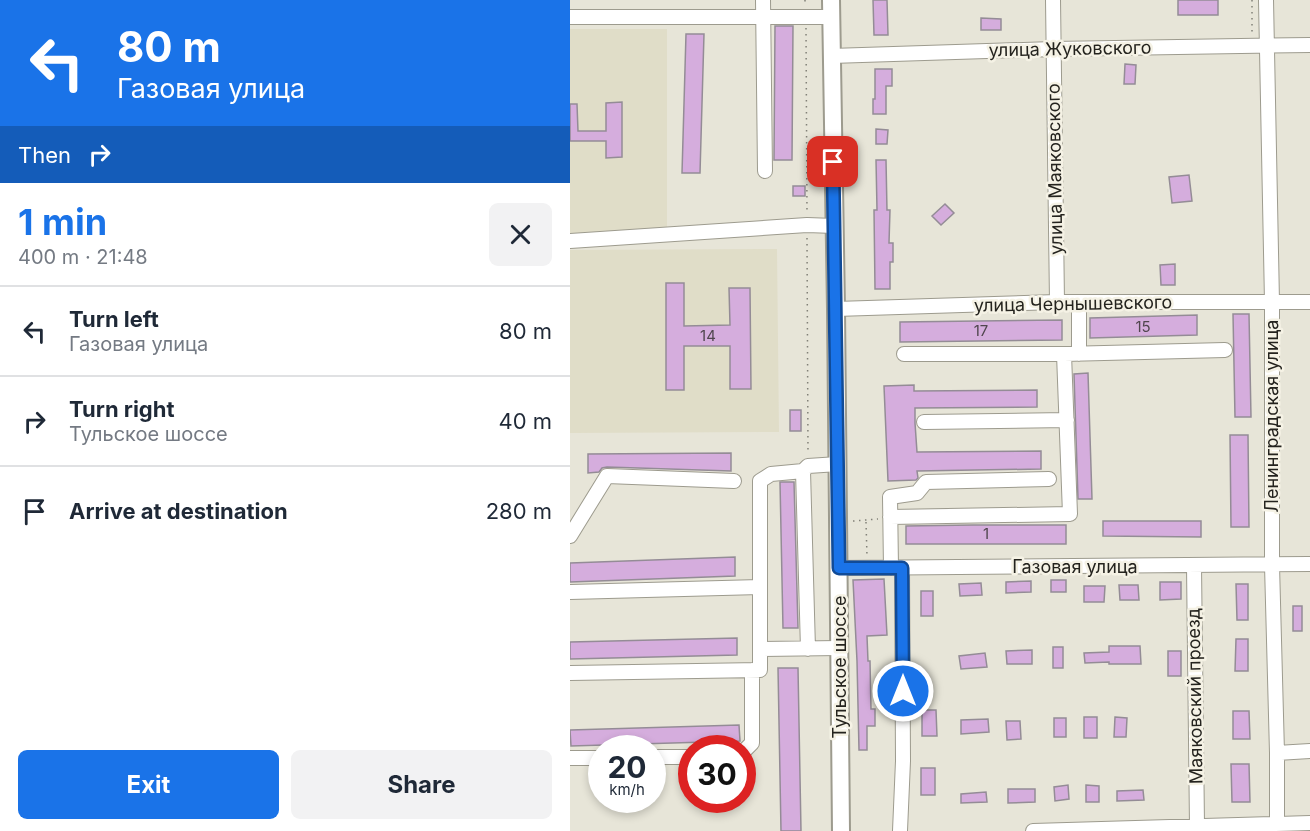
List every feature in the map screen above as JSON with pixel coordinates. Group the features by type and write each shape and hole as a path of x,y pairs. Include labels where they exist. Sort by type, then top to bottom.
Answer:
{"main road":[{"name":"Тульское шоссе","path":"831,8 841,831"}],"street":[{"path":"763,0 765,171"},
{"name":"улица Маяковского","path":"1053,0 1057,302"},
{"name":"Ленинградская улица","path":"1266,0 1259,45 1272,302 1272,565 1277,827"},
{"path":"570,17 764,18 831,8"},
{"name":"улица Жуковского","path":"831,56 1310,45"},
{"path":"570,241 807,225 834,226"},
{"name":"улица Чернышевского","path":"836,309 1057,302 1310,302"},
{"path":"1079,303 1079,354"},
{"path":"904,354 1079,354 1225,350"},
{"path":"890,517 1070,514 1064,354"},
{"path":"924,422 1066,420"},
{"path":"570,673 760,670 760,481 771,474 802,471 808,466 838,464"},
{"path":"802,471 808,649"},
{"path":"570,536 607,476 734,481"},
{"path":"900,831 903,761 897,568 890,517 890,497 917,494 926,483 1049,480"},
{"name":"Газовая улица","path":"839,568 1310,564"},
{"name":"Маяковский проезд","path":"1194,566 1197,826"},
{"path":"570,592 760,587"},
{"path":"760,649 839,648"},
{"path":"752,670 752,735"},
{"path":"1277,753 1310,752"},
{"path":"570,758 588,758"},
{"path":"1033,831 1197,826 1277,827 1310,823"}],"path":[{"path":"1252,0 1259,45"},
{"path":"866,521 867,568"}],"shaded area":[{"path":"570,29 667,29 667,235 570,235"},
{"path":"777,249 779,432 570,433 570,250"}],"building":[{"path":"873,0 887,0 888,35 874,35"},
{"path":"1178,0 1218,0 1218,15 1178,15"},
{"path":"981,18 1001,19 1001,30 981,30"},
{"path":"775,26 793,26 792,160 774,160"},
{"path":"686,34 704,34 700,173 682,173"},
{"path":"1125,64 1136,65 1135,84 1124,84"},
{"path":"875,69 892,69 892,86 886,86 886,114 873,114"},
{"path":"622,102 622,157 606,158 606,141 570,141 570,104 577,104 578,131 606,131 606,103"},
{"path":"876,129 888,130 887,144 876,144"},
{"path":"876,160 886,160 887,210 890,210 889,243 893,243 890,289 875,289"},
{"path":"1189,175 1192,201 1172,203 1169,177"},
{"path":"793,186 805,186 805,196 793,196"},
{"path":"945,204 954,213 941,225 932,216"},
{"path":"1175,264 1175,285 1161,285 1160,265"},
{"path":"666,283 684,283 684,326 730,325 729,288 750,288 751,389 730,389 730,346 684,346 684,390 666,390"},
{"path":"1233,314 1249,314 1251,417 1235,417"},
{"path":"1197,315 1197,335 1090,338 1090,318"},
{"path":"1062,320 1062,340 900,342 900,322"},
{"path":"1088,373 1092,499 1078,499 1074,374"},
{"path":"914,385 914,391 1037,390 1037,407 915,408 915,423 917,452 1041,451 1041,469 917,471 916,480 888,481 884,386"},
{"path":"790,410 801,410 801,431 790,431"},
{"path":"1230,435 1248,435 1249,527 1231,527"},
{"path":"731,453 731,471 607,467 602,468 599,472 588,473 588,454"},
{"path":"780,482 794,482 798,628 783,628"},
{"path":"1103,521 1201,521 1201,537 1103,536"},
{"path":"1066,525 1066,544 906,544 906,526"},
{"path":"735,557 735,576 570,582 570,563"},
{"path":"884,579 887,635 867,636 871,709 875,709 875,726 867,726 867,750 859,750 853,580"},
{"path":"1051,580 1066,580 1066,592 1051,592"},
{"path":"1031,581 1031,592 1006,593 1006,582"},
{"path":"1160,582 1181,582 1181,599 1160,600"},
{"path":"981,583 982,595 960,596 959,584"},
{"path":"1236,584 1248,584 1248,620 1237,620"},
{"path":"1119,585 1138,585 1139,600 1120,600"},
{"path":"1084,586 1105,586 1104,602 1084,602"},
{"path":"921,591 933,591 933,616 921,616"},
{"path":"1293,606 1302,606 1302,631 1293,631"},
{"path":"737,638 737,655 570,659 570,642"},
{"path":"1236,639 1248,639 1248,671 1235,671"},
{"path":"1109,646 1140,646 1141,664 1085,663 1084,653 1109,652"},
{"path":"1053,647 1063,647 1063,668 1053,668"},
{"path":"1032,650 1032,664 1007,664 1006,651"},
{"path":"1168,651 1181,651 1181,676 1168,676"},
{"path":"985,653 987,667 961,669 959,656"},
{"path":"778,668 798,668 801,831 781,831"},
{"path":"922,710 936,710 937,736 922,736"},
{"path":"1233,711 1249,711 1250,739 1233,739"},
{"path":"1084,717 1097,717 1097,738 1084,738"},
{"path":"1115,717 1127,718 1126,737 1114,737"},
{"path":"1054,718 1066,718 1066,737 1054,737"},
{"path":"988,719 989,732 961,734 961,720"},
{"path":"1006,721 1020,721 1021,739 1007,740"},
{"path":"739,725 740,735 678,735 678,743 666,743 666,735 588,735 588,745 571,746 570,730"},
{"path":"1231,764 1249,764 1250,802 1232,802"},
{"path":"921,768 935,768 935,795 921,795"},
{"path":"1068,785 1069,799 1055,801 1054,787"},
{"path":"1086,785 1099,786 1099,802 1086,802"},
{"path":"1008,789 1035,789 1035,802 1008,803"},
{"path":"1143,790 1144,800 1117,801 1117,791"},
{"path":"986,792 987,802 961,803 961,794"}],"route":[{"path":"833,162 839,568 902,568 903,691"}]}
